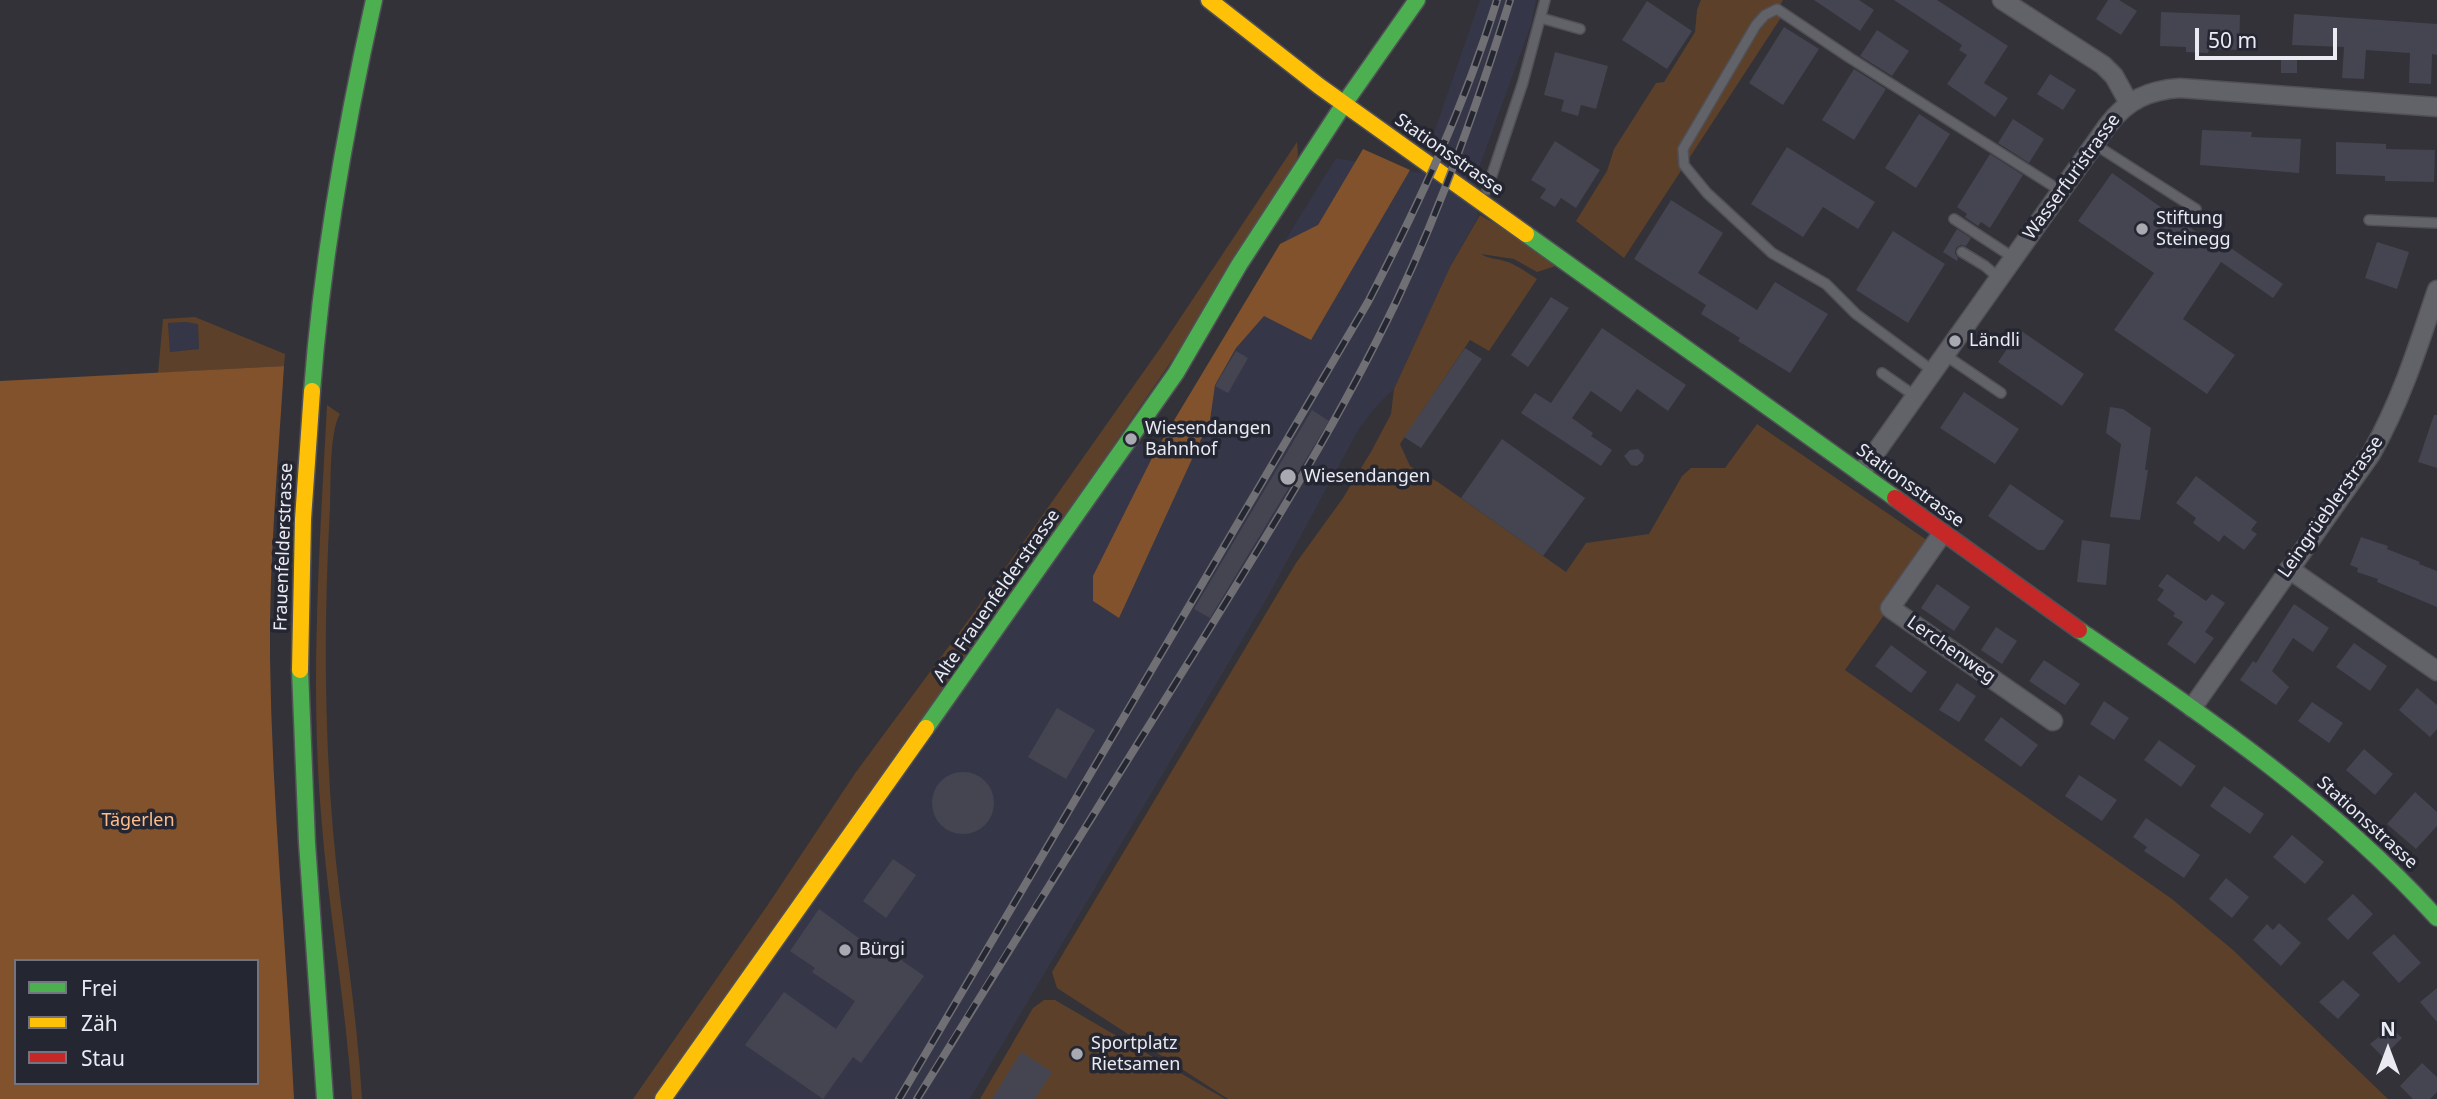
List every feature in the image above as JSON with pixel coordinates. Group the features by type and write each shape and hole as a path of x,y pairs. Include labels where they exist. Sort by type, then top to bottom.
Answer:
{"main road":[{"name":"Frauenfelderstrasse","path":"325,1099 306,832 300,686 302,507 313,372 331,218 374,0"},
{"name":"Stationsstrasse","path":"1209,0 1344,104 1861,473 1942,534 2192,708 2304,791 2399,876 2437,918"},
{"name":"Alte Frauenfelderstrasse","path":"663,1099 1138,429 1176,373 1239,265 1344,104 1417,0"}],"street":[{"path":"2002,0 2103,65 2114,76 2129,103"},
{"name":"Wasserfuristrasse","path":"1861,473 2094,144 2129,103 2158,90 2180,88 2437,107"},
{"name":"Leingrüeblerstrasse","path":"2192,708 2371,454 2407,380 2437,289"},
{"name":"Lerchenweg","path":"1942,534 1890,608 2053,720"},
{"path":"2289,569 2437,671"}],"lane":[{"path":"1487,190 1545,0"},
{"path":"1933,371 1856,314 1826,284 1772,253 1707,192 1684,166 1683,149 1756,25 1765,15 1777,9 2061,191"},
{"path":"1541,18 1580,29"},
{"path":"2094,144 2196,209"},
{"path":"1954,219 2014,258"},
{"path":"2369,220 2437,223"},
{"path":"1962,252 1999,278"},
{"path":"1945,355 2001,393"},
{"path":"1882,373 1915,397"}],"shaded area":[{"path":"1480,0 1536,0 1531,25 1476,176 1478,217 1450,267 1394,389 1360,427 1267,598 970,1099 663,1099 1131,439 1155,451 1336,158 1420,173"},
{"path":"1701,0 1783,0 1778,9 1784,13 1624,258 1576,221 1607,171 1614,149 1656,83 1664,82 1695,32"},
{"path":"1297,142 1298,155 1284,198 663,1099 633,1099 856,772 975,611 1161,347"},
{"path":"1480,215 1565,263 1537,272 1514,259 1481,254 1513,264 1537,279 1489,351 1470,340 1400,444 1410,466 1438,482 1566,572 1586,543 1649,534 1682,476 1691,468 1725,468 1757,424 1934,545 1845,670 2172,899 2233,950 2388,1099 1228,1099 1057,988 1052,972 1296,563 1343,498 1372,450 1391,414 1394,389 1450,267"},
{"path":"195,317 285,354 284,366 158,373 163,319","holes":["168,323 198,324 199,349 170,352"]},
{"path":"168,323 198,323 199,349 170,352"},
{"path":"327,405 340,414 332,446 331,473 326,629 328,750 333,831 362,1099 352,1099 324,850 318,763 317,609"},
{"name":"Sportplatz Rietsamen","path":"1044,1000 1055,1000 1225,1099 980,1099 1033,1008"}],"green space":[{"path":"1363,149 1410,170 1311,340 1264,316 1236,348 1215,385 1210,420 1119,618 1093,601 1093,576 1155,452 1280,244 1318,225"},
{"name":"Tägerlen","path":"284,366 272,549 270,658 294,1099 0,1099 0,381"}],"building":[{"path":"1814,0 1859,0 1874,10 1860,31"},
{"path":"1894,0 1937,0 2008,46 1984,83 2008,98 1995,117 1947,84 1967,55 1959,50 1962,45"},
{"path":"2108,0 2119,0 2137,11 2121,35 2096,19"},
{"path":"1647,1 1692,31 1667,69 1622,40"},
{"path":"2161,12 2240,15 2239,50 2209,49 2208,53 2186,52 2186,47 2160,46"},
{"path":"2294,14 2437,24 2437,55 2432,54 2431,84 2409,83 2410,53 2366,50 2364,79 2342,78 2344,47 2292,45"},
{"path":"1784,27 1819,49 1783,105 1749,83"},
{"path":"1877,30 1909,51 1892,76 1860,56"},
{"path":"1555,52 1608,66 1596,109 1581,105 1578,116 1561,111 1564,100 1544,95"},
{"path":"2281,56 2297,56 2297,73 2281,73"},
{"path":"1854,69 1886,89 1854,140 1822,120"},
{"path":"2050,74 2076,90 2063,110 2037,94"},
{"path":"1919,114 1950,134 1916,188 1885,168"},
{"path":"2013,119 2044,139 2029,163 1998,143"},
{"path":"2202,130 2252,132 2251,137 2301,139 2299,173 2200,165"},
{"path":"1555,141 1600,170 1576,208 1561,198 1555,207 1540,198 1546,189 1531,180"},
{"path":"2336,142 2386,144 2386,149 2435,150 2434,182 2385,181 2385,176 2336,174"},
{"path":"1787,147 1875,202 1858,229 1823,207 1803,237 1751,204"},
{"path":"1990,154 2023,175 1990,228 1981,222 1978,226 1957,207"},
{"path":"2112,173 2205,238 2209,233 2283,284 2273,298 2221,262 2183,319 2235,355 2207,394 2114,330 2154,273 2078,221"},
{"path":"1671,200 1723,233 1698,273 1757,310 1775,282 1828,314 1790,373 1701,314 1706,305 1634,259"},
{"path":"1957,229 1971,238 1966,246 1956,248 1957,261 1943,252"},
{"path":"1893,231 1945,264 1908,323 1856,290"},
{"path":"2377,242 2409,252 2397,289 2365,278"},
{"path":"1551,297 1569,308 1528,367 1511,355"},
{"path":"1602,328 1686,385 1668,411 1637,389 1621,412 1591,391 1572,418 1593,433 1591,436 1612,450 1601,466 1521,413 1535,393 1551,403"},
{"path":"2020,330 2084,374 2062,406 1998,362"},
{"path":"1465,348 1482,359 1421,448 1404,437"},
{"path":"1236,351 1248,358 1228,393 1215,386"},
{"path":"1964,392 2019,429 1995,464 1940,428"},
{"path":"2110,407 2123,409 2151,428 2140,520 2110,517 2121,444 2106,433"},
{"path":"1312,410 1329,421 1210,618 1194,609"},
{"path":"2434,415 2437,415 2437,468 2418,462"},
{"path":"1502,439 1585,498 1543,556 1461,498"},
{"path":"1638,449 1644,455 1643,461 1637,466 1631,465 1624,456 1630,450"},
{"path":"2196,476 2257,522 2251,530 2257,534 2244,550 2224,535 2219,542 2193,523 2196,518 2176,503"},
{"path":"2010,484 2064,521 2044,550 2038,550 1988,516"},
{"path":"2361,537 2388,546 2387,549 2437,571 2437,607 2357,572 2358,568 2350,565"},
{"path":"2082,540 2110,544 2106,585 2077,582"},
{"path":"2167,574 2206,601 2212,594 2225,603 2205,632 2214,638 2195,664 2167,644 2183,622 2157,600 2164,590 2158,586"},
{"path":"1937,584 1970,607 1954,631 1921,608"},
{"path":"2294,604 2329,628 2313,652 2293,638 2272,671 2289,687 2276,705 2240,680 2253,661 2256,663"},
{"path":"1996,627 2017,641 2002,664 1981,650"},
{"path":"2354,643 2387,666 2370,691 2336,667"},
{"path":"1891,645 1927,672 1911,693 1875,666"},
{"path":"2044,660 2080,684 2065,705 2029,681"},
{"path":"1957,683 1976,696 1959,722 1939,710"},
{"path":"2417,688 2437,705 2437,729 2430,737 2399,710"},
{"path":"2104,701 2129,718 2114,740 2090,724"},
{"path":"2312,702 2343,723 2329,743 2298,721"},
{"path":"1057,708 1095,730 1066,779 1028,757"},
{"path":"2001,717 2038,745 2021,767 1984,740"},
{"path":"2159,740 2196,766 2181,787 2144,760"},
{"path":"2364,749 2393,774 2375,795 2346,770"},
{"path":"963,772 975,774 985,781 992,791 992,815 985,825 975,832 963,834 951,832 941,825 934,815 932,803 934,791 941,781 951,774"},
{"path":"2079,775 2117,800 2102,821 2065,796"},
{"path":"2224,786 2264,814 2250,834 2210,806"},
{"path":"2415,792 2437,812 2437,826 2416,849 2387,824"},
{"path":"2146,818 2200,855 2184,878 2144,851 2147,847 2133,837"},
{"path":"2292,835 2324,862 2305,884 2273,857"},
{"path":"893,859 916,875 886,918 863,901"},
{"path":"2226,878 2249,897 2232,918 2209,899"},
{"path":"2353,894 2373,914 2348,940 2327,919"},
{"path":"819,909 886,958 890,952 924,976 861,1063 853,1057 823,1099 745,1045 784,992 836,1029 855,1001 812,972 815,968 790,951"},
{"path":"2279,923 2301,943 2281,966 2253,940 2267,924 2273,930"},
{"path":"2394,934 2421,963 2399,983 2372,953"},
{"path":"2343,980 2360,995 2338,1019 2319,1002"},
{"path":"2437,988 2437,1022 2420,1002"},
{"path":"2391,1027 2402,1038 2383,1057 2370,1044"},
{"path":"1021,1052 1052,1072 1035,1099 992,1099"},
{"path":"2422,1063 2437,1077 2437,1092 2430,1099 2413,1099 2400,1086"}],"railway":[{"path":"899,1099 1368,302 1440,154 1471,78 1497,0"},
{"path":"917,1099 1247,568 1350,391 1397,300 1430,227 1510,0"}],"traffic: fast":[{"path":"312,391 336,194 374,0"},
{"path":"926,728 1176,373 1239,265 1344,104 1417,0"},
{"path":"1526,234 1895,498"},
{"path":"2079,630 2221,729 2312,799 2397,876 2437,918"},
{"path":"300,670 307,843 325,1099"}],"traffic: slow":[{"path":"1209,0 1319,86 1526,234"},
{"path":"300,670 303,519 312,391"},
{"path":"663,1099 926,728"}],"traffic: jam":[{"path":"1895,498 2079,630"}],"place":[{"name":"Stiftung Steinegg","path":"2142,229"},
{"name":"Ländli","path":"1955,341"},
{"name":"Wiesendangen Bahnhof","path":"1131,439"},
{"name":"Wiesendangen","path":"1288,477"},
{"name":"Bürgi","path":"845,950"},
{"name":"Sportplatz Rietsamen","path":"1077,1054"}]}
